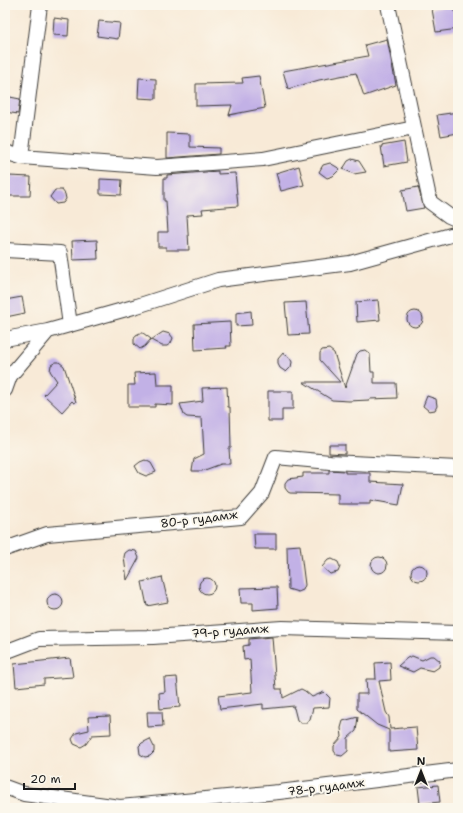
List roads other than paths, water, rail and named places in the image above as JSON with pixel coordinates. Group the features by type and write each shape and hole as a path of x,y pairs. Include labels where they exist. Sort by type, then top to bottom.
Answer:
{"street":[{"path":"21,157 40,5"},
{"path":"388,5 430,202 449,216 458,220"},
{"path":"5,152 21,157 164,167 263,159 414,128"},
{"path":"5,339 48,332 218,280 350,263 458,232"},
{"path":"5,250 60,252 70,325"},
{"path":"5,390 10,376 48,332"},
{"name":"80-р гудамж","path":"5,549 47,534 241,517 262,493 276,457 330,462 458,468"},
{"name":"79-р гудамж","path":"5,652 39,639 153,637 282,628 458,633"},
{"name":"78-р гудамж","path":"5,787 24,794 79,805 120,807 279,792 458,770"}]}
